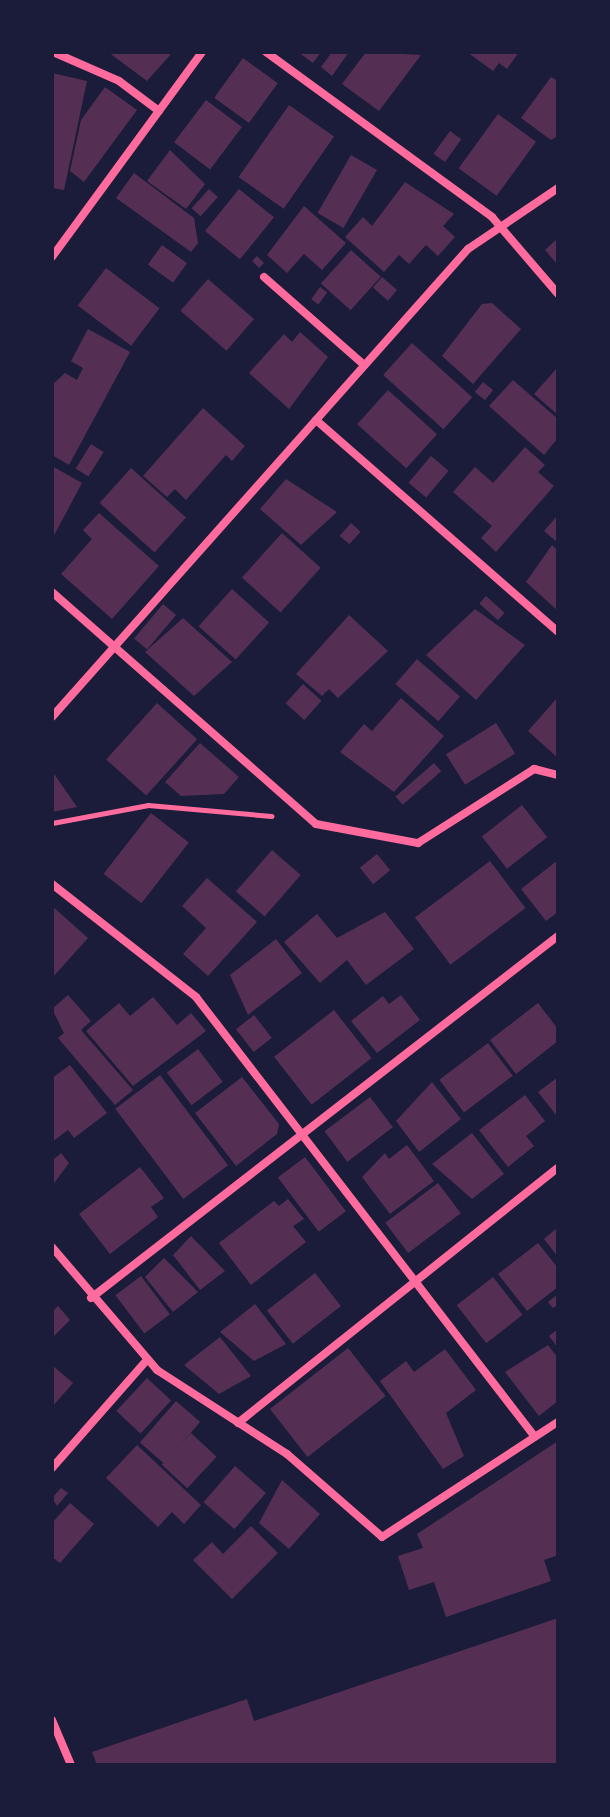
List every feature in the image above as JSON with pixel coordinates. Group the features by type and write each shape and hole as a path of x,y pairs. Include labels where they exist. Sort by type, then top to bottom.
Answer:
{"street":[{"path":"53,52 75,56 159,111"},
{"path":"52,257 202,52"},
{"path":"266,52 500,227 558,294"},
{"path":"52,717 468,249 558,188"},
{"path":"264,277 364,365"},
{"path":"316,420 558,632"},
{"path":"52,592 316,824 418,843 534,769 558,775"},
{"path":"52,884 196,997 535,1437"},
{"path":"91,1298 558,936"},
{"path":"238,1423 414,1279 558,1168"},
{"path":"52,1247 146,1361 287,1454 382,1537 558,1422"},
{"path":"52,1468 146,1361"},
{"path":"52,1720 71,1765"}],"path":[{"path":"52,823 183,804 316,824"}],"building":[{"path":"108,52 171,52 172,53 147,81"},
{"path":"298,52 321,52 313,63"},
{"path":"332,52 349,52 332,76 321,67"},
{"path":"366,52 421,55 379,111 342,84"},
{"path":"467,52 519,52 507,69 499,63 493,71"},
{"path":"243,58 278,83 249,123 214,98"},
{"path":"52,73 87,81 64,190 52,188"},
{"path":"551,77 558,81 558,136 551,140 521,118"},
{"path":"105,87 137,110 84,182 70,171 81,120"},
{"path":"206,100 242,127 210,169 174,142"},
{"path":"289,105 334,137 284,209 239,177"},
{"path":"498,114 536,142 497,196 459,168"},
{"path":"450,131 461,139 445,162 434,154"},
{"path":"170,150 205,184 186,209 147,181"},
{"path":"351,155 377,170 343,228 318,213"},
{"path":"134,173 194,218 198,243 191,252 116,198"},
{"path":"405,182 454,214 443,226 455,237 438,256 426,245 409,264 399,255 384,272 345,237 363,217 372,226"},
{"path":"209,189 218,197 201,216 192,208"},
{"path":"239,189 274,217 240,259 205,231"},
{"path":"304,206 346,243 322,270 304,254 287,273 267,255"},
{"path":"558,238 558,265 545,250"},
{"path":"162,245 187,263 173,283 148,264"},
{"path":"351,250 381,277 351,310 321,283"},
{"path":"257,256 264,263 259,268 252,261"},
{"path":"106,268 160,308 131,346 78,306"},
{"path":"382,277 397,290 388,301 373,288"},
{"path":"208,279 254,319 226,351 180,311"},
{"path":"320,287 327,292 318,304 311,299"},
{"path":"492,303 521,329 473,384 442,356 482,304"},
{"path":"88,329 130,352 69,465 52,455 52,385 65,373 77,380 83,368 71,361"},
{"path":"300,332 328,357 289,409 249,373 284,334 292,342"},
{"path":"412,343 472,397 443,429 383,375"},
{"path":"558,367 558,415 534,394"},
{"path":"513,380 558,419 558,438 544,455 489,406"},
{"path":"483,382 493,390 485,400 475,392"},
{"path":"388,390 437,434 406,468 357,424"},
{"path":"203,408 245,446 232,461 226,455 186,500 175,489 167,497 143,476"},
{"path":"91,444 104,452 88,477 76,469"},
{"path":"525,447 545,465 538,472 554,486 496,552 481,538 492,526 453,492 475,467 493,483"},
{"path":"431,456 449,471 426,498 409,483"},
{"path":"52,466 82,483 52,539"},
{"path":"131,468 186,518 155,552 100,503"},
{"path":"286,479 337,512 301,545 260,509"},
{"path":"99,513 159,566 112,619 61,574 92,539 83,530"},
{"path":"558,515 558,543 544,531"},
{"path":"351,523 361,532 349,544 340,536"},
{"path":"282,533 321,568 280,612 242,578"},
{"path":"552,545 558,551 558,611 526,582"},
{"path":"232,589 269,622 236,660 199,626"},
{"path":"486,596 505,613 498,620 479,603"},
{"path":"163,604 176,615 147,649 134,638"},
{"path":"475,609 525,645 476,700 426,655"},
{"path":"349,615 388,651 338,698 329,689 322,696 296,674"},
{"path":"183,618 232,662 194,696 145,652"},
{"path":"417,659 460,696 438,721 395,684"},
{"path":"303,684 322,701 304,720 286,703"},
{"path":"558,697 558,758 528,731"},
{"path":"401,698 444,736 394,792 340,752 364,724 372,731"},
{"path":"157,703 197,739 146,796 106,759"},
{"path":"496,723 515,754 465,785 446,754"},
{"path":"200,743 239,777 224,794 181,796 165,782"},
{"path":"434,763 441,771 403,805 396,796"},
{"path":"52,771 77,807 52,812"},
{"path":"522,805 547,837 507,869 482,836"},
{"path":"151,813 189,843 141,903 104,874"},
{"path":"272,850 301,875 265,916 236,892"},
{"path":"377,854 390,870 373,884 360,868"},
{"path":"558,860 558,912 546,921 521,889"},
{"path":"490,861 526,908 450,965 415,918"},
{"path":"207,878 257,922 208,976 183,954 206,928 182,906"},
{"path":"52,906 88,938 52,978"},
{"path":"385,912 414,949 366,985 347,960 320,983 284,942 317,914 337,938"},
{"path":"276,939 302,973 248,1015 230,975"},
{"path":"68,995 91,1021 81,1030 133,1090 115,1105 58,1038 64,1033 52,1009"},
{"path":"401,995 420,1020 377,1053 351,1021 383,996 389,1004"},
{"path":"153,997 177,1025 191,1013 206,1031 133,1086 86,1031 119,1003 130,1016"},
{"path":"538,1003 558,1029 558,1041 516,1074 490,1040"},
{"path":"334,1010 372,1058 312,1105 274,1057"},
{"path":"254,1015 272,1038 254,1052 236,1029"},
{"path":"488,1043 513,1076 464,1112 439,1080"},
{"path":"198,1049 223,1082 192,1105 167,1072"},
{"path":"70,1065 107,1113 74,1138 68,1130 52,1142 52,1078"},
{"path":"160,1075 228,1165 183,1199 115,1109"},
{"path":"242,1077 279,1124 277,1134 236,1166 195,1113"},
{"path":"558,1077 558,1113 556,1115 538,1092"},
{"path":"432,1082 461,1119 419,1152 396,1121"},
{"path":"525,1095 545,1121 526,1136 534,1146 508,1167 479,1130"},
{"path":"370,1097 393,1127 347,1162 324,1131"},
{"path":"472,1133 504,1174 472,1199 432,1164"},
{"path":"407,1145 434,1181 390,1214 362,1177 385,1153 389,1159"},
{"path":"61,1153 69,1163 52,1186 52,1161"},
{"path":"305,1157 346,1211 319,1232 278,1177"},
{"path":"140,1167 164,1198 151,1207 158,1217 110,1254 79,1214"},
{"path":"438,1183 461,1213 408,1253 385,1223"},
{"path":"288,1199 304,1219 293,1226 306,1242 251,1285 219,1243 274,1201 279,1206"},
{"path":"558,1227 558,1257 544,1239"},
{"path":"191,1236 225,1271 200,1290 173,1255"},
{"path":"538,1243 558,1268 558,1287 527,1311 498,1274"},
{"path":"164,1258 198,1292 173,1312 145,1277"},
{"path":"315,1273 341,1306 293,1344 267,1311"},
{"path":"141,1276 170,1314 144,1334 115,1295"},
{"path":"493,1277 523,1315 486,1343 457,1305"},
{"path":"558,1294 558,1305 553,1308 548,1302"},
{"path":"255,1304 286,1344 254,1361 220,1332"},
{"path":"58,1306 70,1320 52,1338 52,1312"},
{"path":"558,1329 558,1348 549,1336"},
{"path":"220,1337 251,1376 219,1394 184,1365"},
{"path":"548,1345 558,1358 558,1401 539,1416 505,1372"},
{"path":"348,1348 386,1396 308,1457 270,1409"},
{"path":"445,1349 476,1390 446,1413 464,1456 443,1469 380,1381 406,1361 414,1372"},
{"path":"52,1365 73,1383 52,1407"},
{"path":"147,1378 171,1401 140,1433 116,1411"},
{"path":"176,1401 200,1422 164,1464 140,1443"},
{"path":"191,1433 217,1457 187,1488 162,1464"},
{"path":"558,1441 558,1555 544,1560 551,1581 446,1617 434,1582 409,1590 398,1556 423,1548 417,1534"},
{"path":"137,1445 201,1505 184,1524 172,1512 158,1527 106,1478"},
{"path":"235,1466 266,1493 234,1529 204,1502"},
{"path":"282,1480 320,1514 289,1549 259,1523"},
{"path":"61,1488 68,1493 57,1506 52,1498"},
{"path":"70,1503 94,1524 60,1563 52,1557 52,1523"},
{"path":"251,1526 278,1553 232,1599 193,1560 212,1542 223,1554"},
{"path":"558,1618 558,1765 97,1765 92,1752 247,1699 254,1721"}]}
